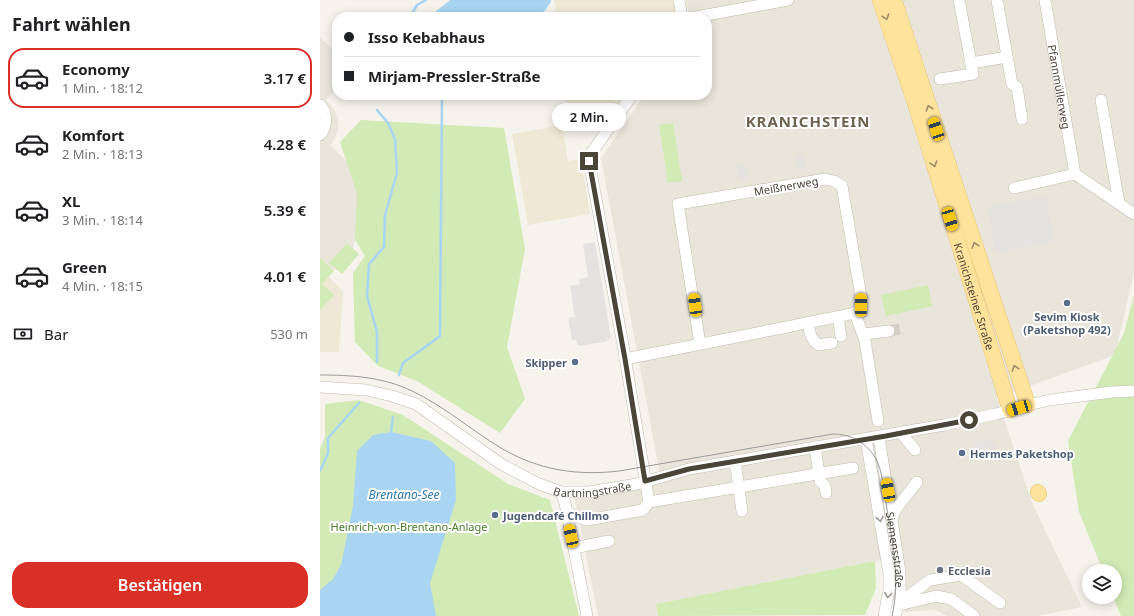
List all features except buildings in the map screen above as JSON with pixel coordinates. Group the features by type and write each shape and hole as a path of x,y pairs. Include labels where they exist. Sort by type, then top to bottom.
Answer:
{"main road":[{"name":"Kranichsteiner Straße","path":"880,0 915,103 1010,410"},
{"name":"Kranichsteiner Straße","path":"894,0 1028,405"}],"street":[{"path":"679,0 681,12"},
{"path":"712,14 787,0"},
{"path":"940,79 973,74 959,0"},
{"path":"997,0 1012,84 1017,87 1022,119"},
{"name":"Pfannmüllerweg","path":"1045,0 1075,174"},
{"path":"971,64 1007,57"},
{"path":"566,512 587,520 644,510 649,502 589,161 590,155 628,100"},
{"path":"1101,100 1119,203"},
{"path":"320,105 324,111 326,121 320,135"},
{"path":"1014,188 1075,174 1134,214"},
{"name":"Meißnerweg","path":"700,344 678,204 825,179 834,181 842,186 861,296 861,305 855,313"},
{"path":"625,359 855,313 864,334 878,421"},
{"path":"838,317 841,336"},
{"path":"808,322 810,336 813,342 819,345 832,343"},
{"path":"864,334 889,331"},
{"path":"727,339 728,351"},
{"name":"Bartningstraße","path":"320,387 366,390 392,396 416,404 501,464 539,484 561,492 589,492 645,481 689,469 982,418 1028,405"},
{"path":"1028,405 1050,400 1134,391"},
{"path":"901,433 915,450"},
{"name":"Siemensstraße","path":"879,437 900,572 898,606"},
{"name":"Siemensstraße","path":"866,439 889,574 889,590 884,616"},
{"path":"817,447 822,473 820,481 825,486 826,493"},
{"path":"735,461 742,511"},
{"path":"649,502 853,468"},
{"path":"892,518 896,509 917,482"},
{"path":"561,492 574,548 587,616"},
{"path":"574,548 610,541"},
{"path":"898,606 930,580 961,575 1000,603"},
{"path":"898,606 936,596 952,599 974,616"}],"shaded area":[{"path":"554,0 674,0 676,12 554,12 556,8"},
{"path":"686,0 1134,0 1134,273 1115,355 997,398 1033,505 1082,607 1037,616 947,616 935,610 905,612 904,557 875,561 656,604 658,616 598,616 574,495 661,480 601,158 642,100 712,100 712,12 688,12"},
{"path":"320,37 332,49 332,93 326,100 335,111 338,120 338,131 330,145 363,177 351,264 333,270 320,258"},
{"path":"565,100 621,100 605,123 582,114"},
{"path":"562,125 568,161 581,159 590,214 528,225 512,134"},
{"path":"804,154 806,169 798,170 795,155"},
{"path":"746,164 748,179 739,180 737,165"},
{"path":"1046,196 1054,242 995,253 988,207"},
{"path":"595,242 611,338 605,342 578,346 576,340 572,340 568,318 575,317 570,286 580,284 579,279 588,277 583,244"},
{"path":"320,267 343,292 339,352 320,352"},
{"path":"987,440 997,444 997,449 976,453 974,442"}],"green space":[{"path":"361,120 504,128 525,249 507,347 525,399 500,433 417,381 378,366 355,342 353,273 365,256 355,240 357,194 340,142"},
{"path":"673,123 682,181 668,183 659,125"},
{"path":"347,243 359,254 342,274 329,263"},
{"path":"320,258 334,271 322,284 334,295 320,310"},
{"path":"928,285 932,306 886,316 881,295"},
{"path":"1134,295 1134,616 1121,616 1116,604 1122,604 1122,564 1100,564 1079,512 1068,441 1124,333"},
{"name":"Heinrich-von-Brentano-Anlage","path":"359,400 403,415 508,484 550,500 579,616 320,616 320,449 325,437 325,404"},
{"path":"875,561 876,588 865,615 658,616 656,604"}],"water":[{"path":"450,0 551,0 544,12 435,12"},
{"name":"Brentano-See","path":"391,432 431,441 455,463 456,500 430,583 436,616 320,616 320,590 333,579 341,565 353,506 357,451 373,435"}],"waterway":[{"path":"413,12 417,5 426,0"},
{"path":"399,375 403,363 440,336 442,100"},
{"path":"377,110 388,123 395,139 397,173 385,215 384,247 369,264 367,296 377,332 377,362"},
{"path":"320,471 328,453 328,438 359,403"},
{"path":"391,432 393,417"}],"tunnel":[{"path":"889,331 900,329"}],"tram line":[{"path":"320,375 367,378 401,386 424,397 515,456 529,462 558,470 573,472 588,473 619,471 833,434 840,434 858,440 868,448 876,459 881,475 895,560 896,588 892,616"}],"place":[{"name":"Sevim Kiosk (Paketshop 492)","path":"1067,303"},
{"name":"Skipper","path":"575,362"},
{"name":"Hermes Paketshop","path":"962,453"},
{"name":"Jugendcafé Chillmo","path":"495,515"},
{"name":"Ecclesia","path":"940,570"}],"district":[{"name":"KRANICHSTEIN","path":"808,121"}],"route":[{"path":"589,161 625,359 645,481 689,469 886,436 969,420"}]}
